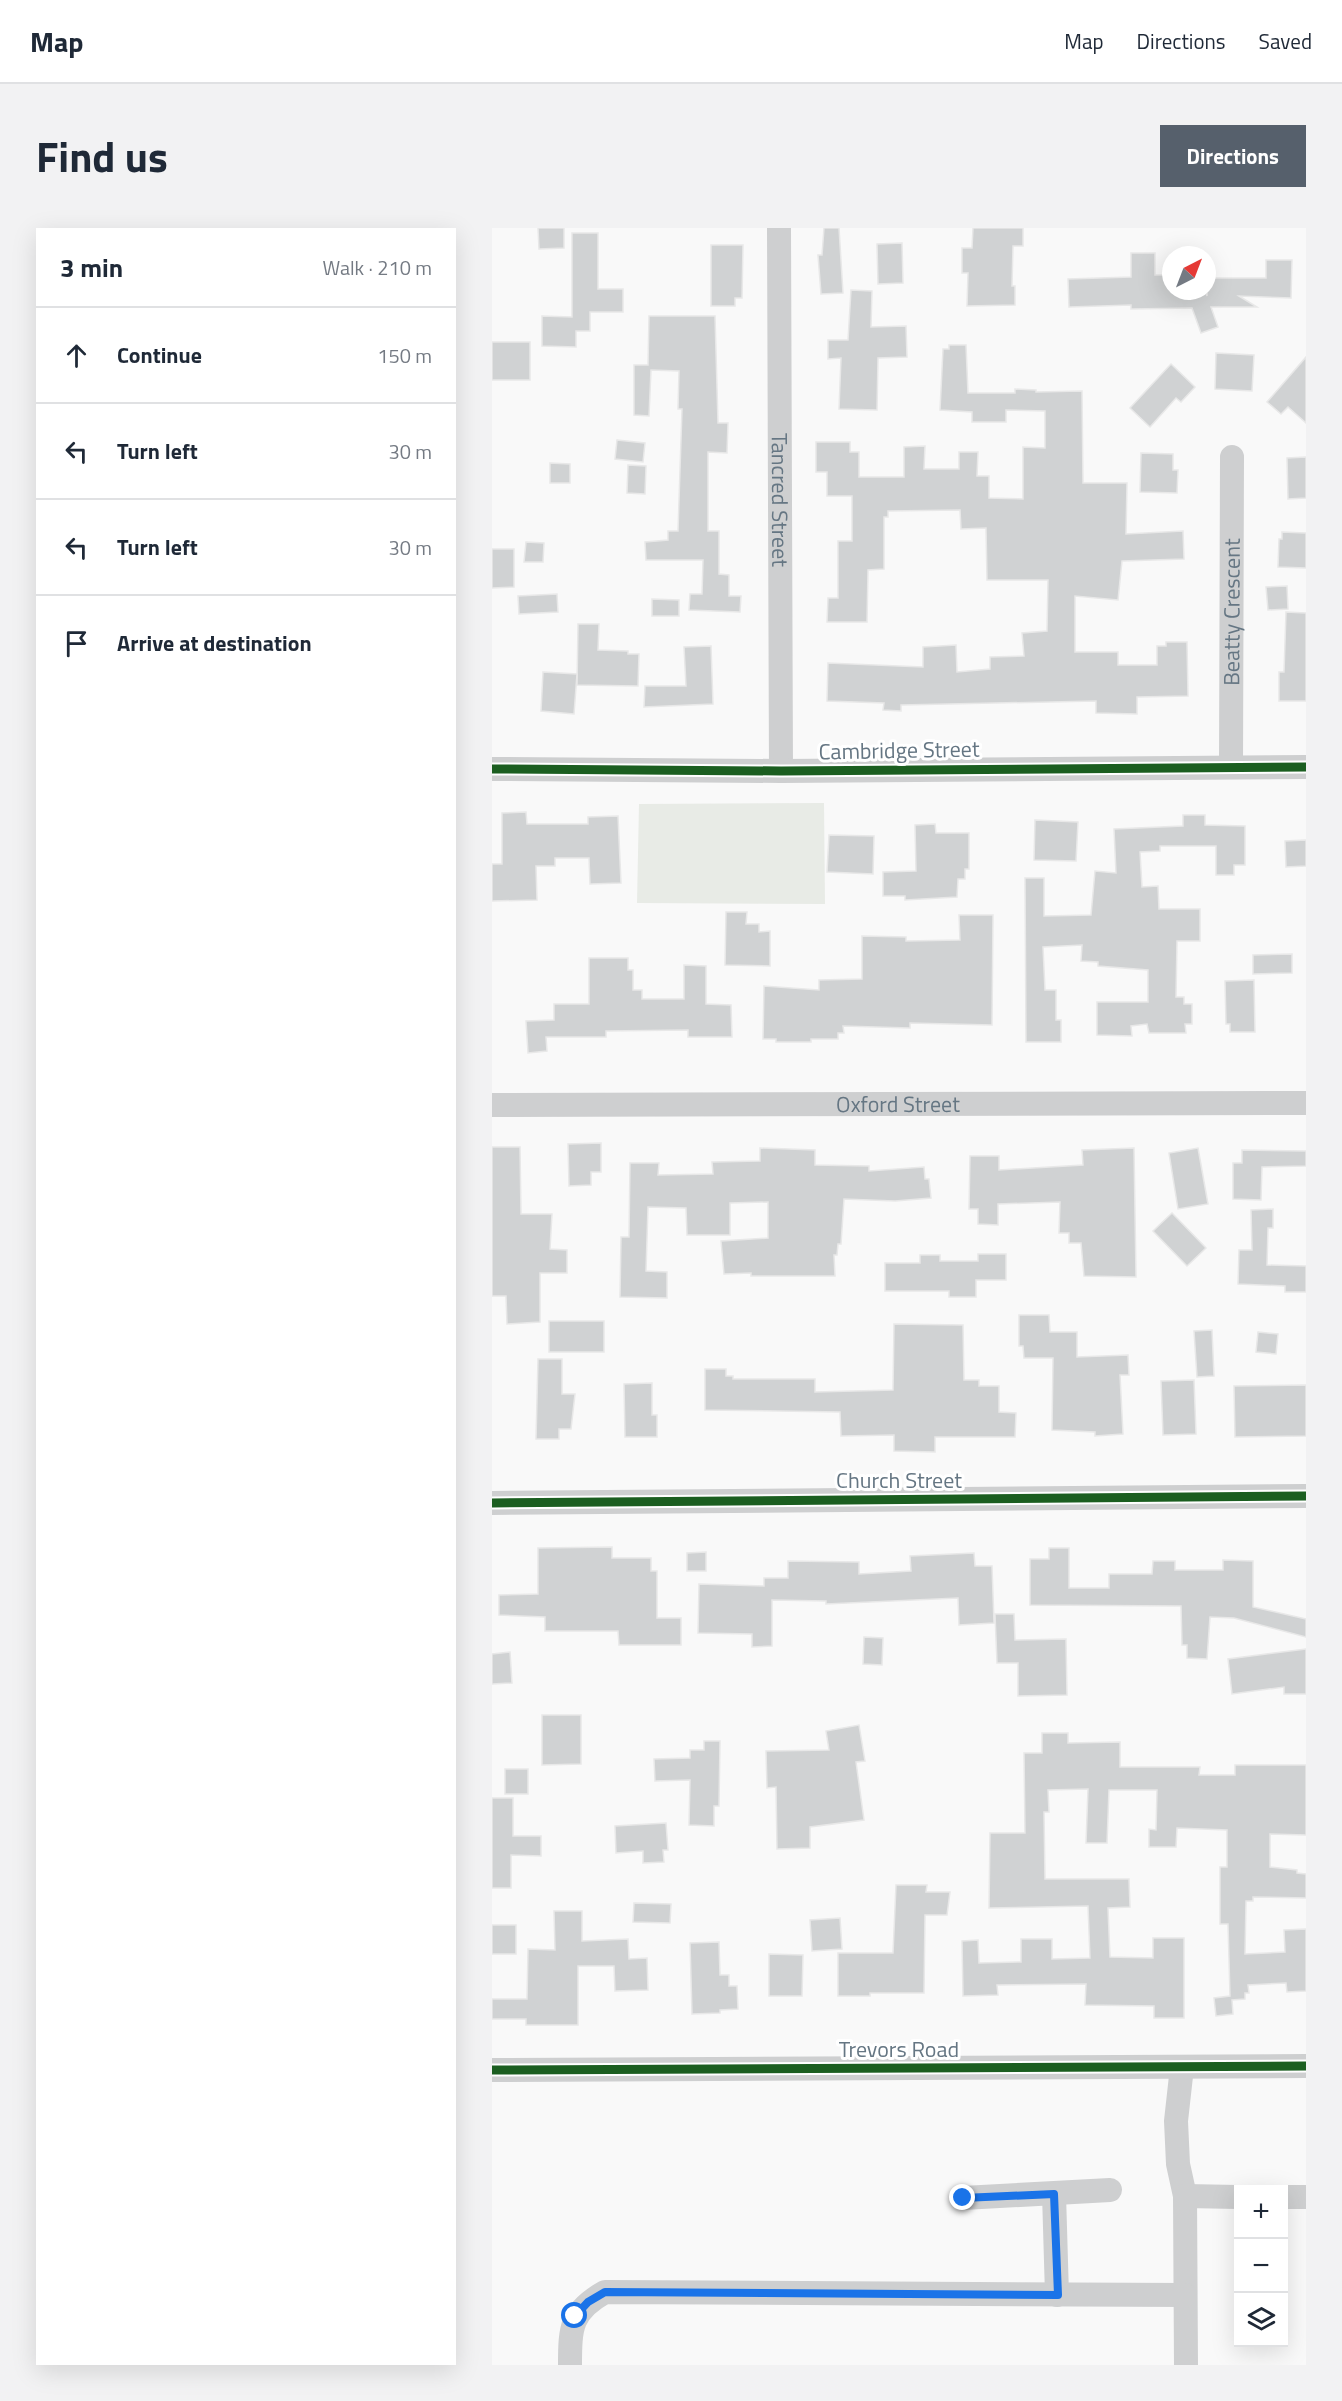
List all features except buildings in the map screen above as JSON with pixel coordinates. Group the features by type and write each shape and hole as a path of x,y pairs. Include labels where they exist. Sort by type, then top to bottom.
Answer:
{"street":[{"name":"Tancred Street","path":"778,228 781,771"},
{"name":"Beatty Crescent","path":"1231,766 1232,457"},
{"name":"Cambridge Street","path":"492,769 781,771 1306,767"},
{"name":"Oxford Street","path":"492,1105 1306,1103"},
{"name":"Church Street","path":"492,1503 1306,1496"},
{"name":"Trevors Road","path":"492,2070 1306,2066"},
{"path":"1182,2067 1193,2145 1185,2196 1186,2365"},
{"path":"963,2198 1110,2190"},
{"path":"1054,2194 1058,2295"},
{"path":"1185,2196 1234,2197"},
{"path":"1288,2197 1306,2197"},
{"path":"570,2365 570,2342 575,2316 588,2302 605,2292 1185,2295"}],"shaded area":[{"path":"824,803 825,904 637,903 639,804"}],"cycle path":[{"path":"492,769 781,771 1306,767"},
{"path":"492,1503 1306,1496"},
{"path":"492,2070 1306,2066"}],"route":[{"path":"575,2316 588,2302 605,2292 1058,2295 1054,2194 963,2198"}]}
